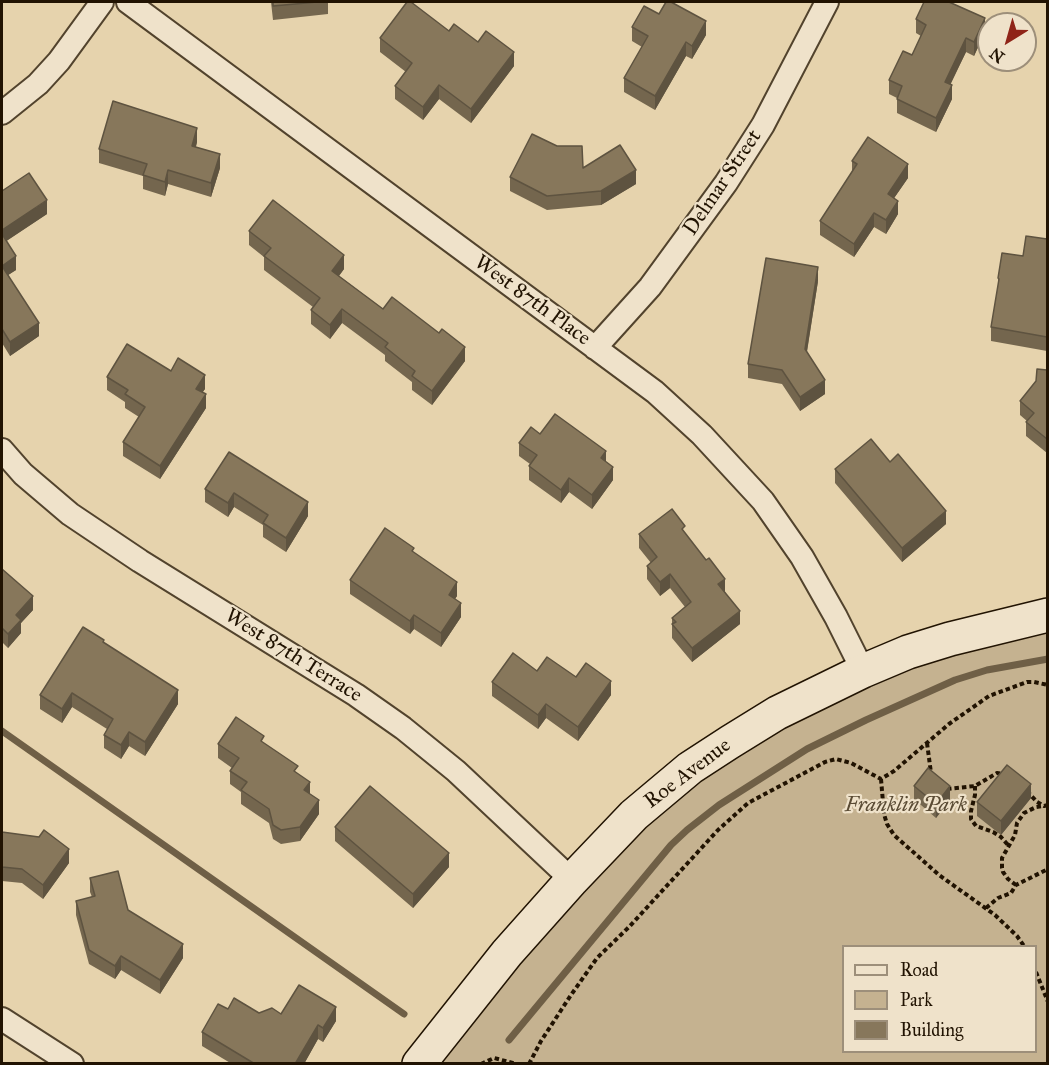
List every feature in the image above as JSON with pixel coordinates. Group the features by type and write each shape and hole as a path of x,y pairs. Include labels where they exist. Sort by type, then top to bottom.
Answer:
{"main road":[{"name":"Roe Avenue","path":"419,1064 507,953 572,880 634,815 690,768 777,713 863,671 908,652 950,639 1047,615"}],"street":[{"path":"2,113 38,84 59,61 102,2"},
{"name":"West 87th Place","path":"128,2 655,392 702,435 763,501 802,557 863,671"},
{"name":"Delmar Street","path":"595,348 650,287 726,183 763,125 826,2"},
{"name":"West 87th Terrace","path":"2,450 24,474 70,514 140,561 356,695 403,728 456,771 572,880"},
{"path":"2,1019 72,1064"}],"path":[{"path":"881,779 989,696 1027,682 1047,685"},
{"path":"927,743 931,778"},
{"path":"529,1064 541,1041 597,958 629,927 713,835 748,802 825,762 836,759 851,763 881,779"},
{"path":"942,793 945,789 975,786 997,773 1003,773 1009,777"},
{"path":"881,779 884,814 894,835 939,875 1005,923 1023,945"},
{"path":"975,786 971,819 976,826 1001,837 1008,846"},
{"path":"1023,787 1037,802 1046,805"},
{"path":"1016,885 1003,872 1002,858 1015,835 1017,823 1024,813 1046,805"},
{"path":"986,908 998,898 1011,892 1016,885 1047,869"},
{"path":"1037,977 1047,1002"},
{"path":"481,1064 494,1058 517,1064"}],"green space":[{"name":"Franklin Park","path":"1047,615 1047,1063 419,1064 572,880 777,713"}],"building":[{"path":"273,2 317,2 273,6"},
{"path":"407,2 411,2 449,31 454,24 478,42 486,31 514,52 471,109 439,85 423,107 395,86 412,63 380,38"},
{"path":"666,2 671,2 706,21 692,46 686,42 655,96 624,78 648,36 632,27 644,6 659,14"},
{"path":"924,2 949,2 977,14 977,35 974,42 966,38 945,82 952,85 936,118 897,99 902,86 889,80 903,51 912,55 926,25 916,19"},
{"path":"113,101 197,128 192,146 220,154 211,183 168,170 165,182 143,175 147,164 99,149"},
{"path":"532,134 557,146 582,146 583,168 620,145 636,170 601,191 547,196 510,177"},
{"path":"868,137 908,164 888,194 898,201 886,220 874,213 854,244 820,221 857,164 852,161"},
{"path":"29,173 47,200 2,230 2,191"},
{"path":"273,200 344,255 332,271 383,309 392,297 439,333 442,329 465,347 432,391 412,376 415,371 385,347 388,343 342,309 330,325 311,310 320,298 264,256 271,248 249,231"},
{"path":"2,234 16,256 2,266"},
{"path":"1026,236 1047,239 1047,337 991,327 1002,253 1023,256"},
{"path":"766,258 818,267 805,349 825,380 800,397 782,370 748,364"},
{"path":"2,266 39,323 10,342 2,329"},
{"path":"127,344 171,371 178,358 205,375 196,389 206,394 160,466 123,442 145,407 125,394 128,390 107,377"},
{"path":"1037,369 1047,370 1047,439 1026,422 1034,413 1020,401 1036,381"},
{"path":"555,414 606,451 601,458 613,467 592,495 569,478 561,490 529,466 537,455 519,443 531,427 540,434"},
{"path":"871,439 890,462 898,454 946,511 902,548 835,469"},
{"path":"229,452 308,502 286,538 263,523 268,515 234,493 228,503 205,489"},
{"path":"672,509 685,526 682,529 706,560 709,558 725,579 718,584 740,611 692,648 672,624 676,622 672,618 691,602 670,574 660,582 647,566 657,557 639,534"},
{"path":"385,528 414,548 412,551 457,582 449,595 461,603 441,633 414,615 410,621 350,580"},
{"path":"2,569 33,596 16,615 21,620 8,634 2,628"},
{"path":"83,627 178,690 145,742 129,732 121,745 104,735 113,719 72,693 62,709 40,695"},
{"path":"513,653 537,671 547,657 576,677 586,663 611,681 578,727 546,704 538,715 492,682"},
{"path":"236,717 264,736 261,741 298,766 294,771 310,782 304,790 319,800 300,827 281,830 273,825 269,809 241,790 247,782 230,771 239,758 218,744"},
{"path":"1007,765 1031,784 1001,821 977,802"},
{"path":"928,768 950,786 936,804 914,786"},
{"path":"370,786 449,853 413,894 335,827"},
{"path":"44,830 69,849 43,885 22,869 2,867 2,832 39,837"},
{"path":"118,871 128,910 183,944 160,980 121,956 115,966 89,950 76,901 95,896 90,878"},
{"path":"299,985 336,1007 323,1028 318,1025 295,1064 255,1064 202,1032 218,1004 228,1009 234,998 259,1013 272,1008 281,1014"}],"waterway":[{"path":"509,1040 671,845 719,805 807,749 955,680 987,670 1048,659"},
{"path":"2,731 404,1014"}]}
